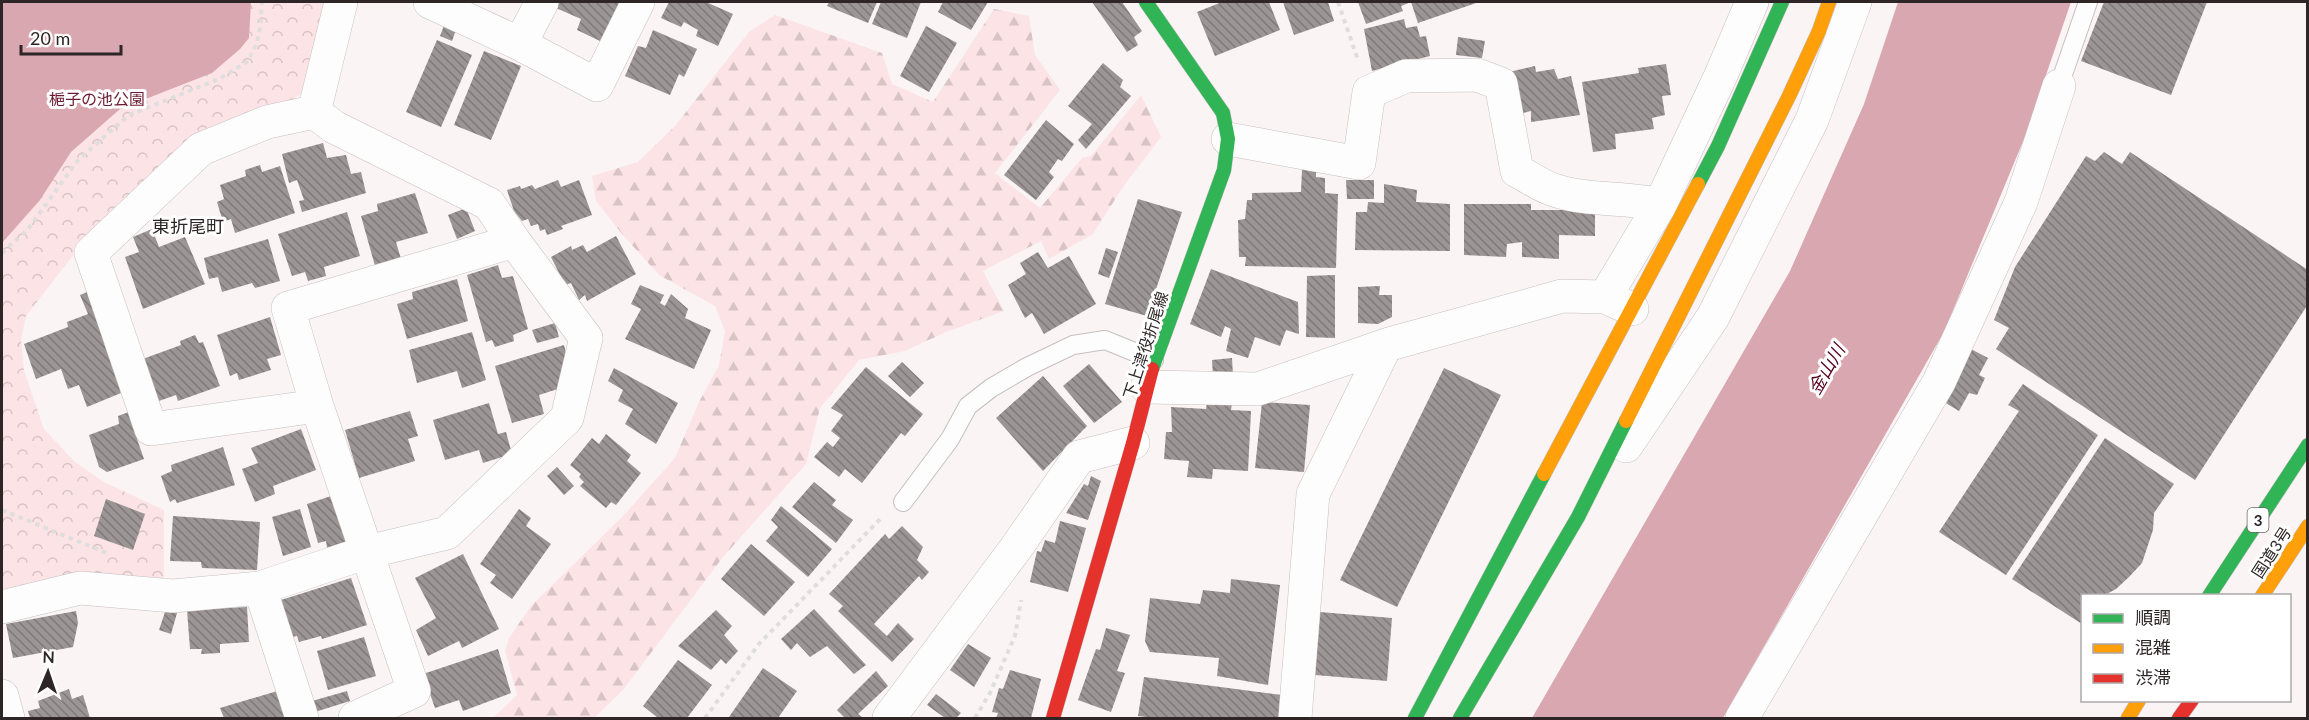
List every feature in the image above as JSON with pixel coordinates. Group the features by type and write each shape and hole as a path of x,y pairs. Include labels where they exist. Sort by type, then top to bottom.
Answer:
{"main road":[{"name":"下上津役折尾線","path":"1053,718 1151,374 1224,170 1228,139 1223,113 1146,2"},
{"path":"1460,718 1578,517 1789,96 1820,31 1829,2"},
{"path":"1415,718 1619,303 1718,146 1771,6"},
{"name":"国道3号","path":"2210,594 2307,445"},
{"name":"国道3号","path":"2263,594 2307,526"},
{"path":"2128,718 2138,702"},
{"path":"2179,718 2191,702"}],"street":[{"path":"314,112 341,2"},
{"path":"430,2 520,44 597,85 638,2"},
{"path":"520,44 542,2"},
{"path":"1578,517 1713,317 1812,120 1855,2"},
{"path":"1151,374 1258,388 1386,345 1562,296 1619,303 1660,205 1721,75 1771,6"},
{"path":"1228,139 1359,163 1369,92 1406,76 1477,75 1501,84 1517,171 1561,192 1579,196 1638,200 1660,205"},
{"path":"1742,718 1939,382 2021,202 2059,86"},
{"path":"2,607 80,588 173,596 260,588 367,552 447,534 567,418 586,338 489,204 334,127 314,112 267,122 201,149 91,253 151,429 317,406"},
{"path":"355,718 414,691 317,406 288,308 514,241"},
{"path":"1295,718 1312,494 1386,345"},
{"path":"889,718 1016,548 1079,457 1133,443"},
{"path":"260,588 302,718"},
{"path":"2,696 8,718"}],"lane":[{"path":"2059,86 2088,2"},
{"path":"903,502 950,439 968,406 1027,367 1073,345 1105,340 1151,374"}],"path":[{"path":"2,253 29,228 78,160 129,115 219,79 248,61 259,36 262,2"},
{"path":"1338,2 1369,92"},
{"path":"705,718 759,644 876,521 903,502"},
{"path":"2,510 103,552"}],"green space":[{"name":"梔子の池公園","path":"2,2 332,2 309,88 289,102 193,137 75,253 26,316 21,339 24,371 44,429 75,462 104,482 164,510 164,587 2,598"},
{"path":"994,9 1029,16 1035,55 1060,90 995,173 1040,208 1082,158 1091,156 1141,95 1161,137 1123,187 1093,234 1049,259 1041,241 983,271 1004,311 946,332 905,351 859,360 820,408 806,464 723,557 623,690 594,718 493,718 517,695 505,651 509,638 531,606 623,516 675,458 699,402 719,365 725,331 715,306 659,275 596,201 592,176 638,162 675,126 749,32 775,15 882,53 892,84 933,102"}],"water":[{"path":"2,2 251,2 249,38 240,49 212,73 120,109 71,152 40,200 2,243"},
{"name":"金山川","path":"1898,2 2071,2 2024,139 1944,332 1723,718 1532,718 1790,271 1864,104"}],"building":[{"path":"559,2 620,2 600,41 577,30 581,19 556,8"},
{"path":"669,2 706,2 733,14 718,46 696,36 698,30 684,22 681,27 661,18"},
{"path":"829,2 877,2 868,23 827,6"},
{"path":"881,2 921,2 907,38 872,24"},
{"path":"943,2 988,2 971,30 938,12"},
{"path":"1092,2 1122,2 1142,31 1134,37 1138,45 1127,52"},
{"path":"1222,2 1269,2 1280,30 1215,56 1197,12"},
{"path":"1283,2 1328,2 1334,21 1294,35"},
{"path":"1358,2 1411,2 1401,6 1403,11 1366,24"},
{"path":"1411,2 1479,2 1418,23"},
{"path":"2104,2 2207,2 2171,95 2081,61"},
{"path":"1404,19 1406,28 1417,26 1420,37 1426,36 1430,56 1372,71 1364,29"},
{"path":"445,23 457,27 452,41 440,36"},
{"path":"926,26 957,43 929,92 900,76"},
{"path":"653,30 697,49 684,77 679,74 670,95 625,76 638,46 646,48"},
{"path":"1458,37 1485,41 1482,58 1456,55"},
{"path":"437,40 472,55 441,127 406,112"},
{"path":"484,51 521,66 491,140 454,125"},
{"path":"1103,63 1123,80 1120,87 1131,96 1086,149 1078,140 1092,124 1068,106"},
{"path":"1666,64 1671,95 1662,96 1665,115 1652,118 1654,129 1615,134 1616,149 1593,152 1582,82 1639,73 1638,68"},
{"path":"1535,66 1536,72 1554,69 1558,79 1571,76 1580,115 1531,122 1531,111 1516,115 1509,72"},
{"path":"1046,120 1074,144 1062,161 1058,159 1049,172 1054,177 1036,200 1004,175"},
{"path":"323,143 327,158 346,155 351,174 361,172 366,193 302,212 299,201 304,200 297,180 289,183 282,154"},
{"path":"2104,152 2122,164 2130,152 2308,270 2308,304 2195,480 1996,349 2009,328 1994,320 2015,267 2086,156 2095,161"},
{"path":"260,165 262,172 280,166 295,213 235,233 231,219 223,222 217,202 224,199 220,185 246,176 245,170"},
{"path":"1316,168 1316,177 1325,178 1325,193 1338,194 1336,268 1245,266 1246,257 1239,257 1238,220 1245,219 1247,200 1252,200 1252,193 1301,192 1302,170"},
{"path":"558,180 561,187 579,180 592,215 561,226 563,229 547,235 545,229 540,231 538,224 531,226 528,219 522,221 514,211 507,190 532,185 535,189"},
{"path":"1346,180 1374,180 1374,199 1347,199"},
{"path":"1384,184 1417,190 1416,202 1450,204 1450,251 1355,250 1356,212 1367,212 1368,202 1384,203"},
{"path":"415,193 428,233 396,242 401,259 375,266 361,216 378,211 377,204"},
{"path":"1138,199 1182,212 1147,316 1105,304"},
{"path":"1464,204 1531,204 1531,210 1595,210 1595,236 1559,235 1559,259 1522,257 1522,242 1507,244 1506,257 1464,255"},
{"path":"466,208 475,231 457,239 448,215"},
{"path":"347,212 360,256 324,267 326,276 308,281 305,272 292,276 278,234"},
{"path":"152,229 159,247 185,237 205,284 143,309 125,257 139,252 133,237"},
{"path":"616,236 636,274 587,301 585,295 579,300 571,283 565,285 551,257 571,246 572,250 583,245 587,252"},
{"path":"268,239 280,281 255,288 252,283 222,292 218,277 209,279 204,258"},
{"path":"1106,248 1118,252 1109,278 1098,274"},
{"path":"1038,252 1048,268 1069,256 1096,304 1044,334 1032,313 1025,318 1008,285 1026,274 1020,263"},
{"path":"498,265 502,278 513,276 528,329 513,335 514,341 495,347 492,340 486,342 467,275"},
{"path":"1211,269 1298,302 1299,334 1286,330 1280,346 1255,337 1248,358 1226,351 1231,329 1225,326 1221,337 1190,324"},
{"path":"1335,275 1335,338 1306,337 1307,276"},
{"path":"457,279 468,321 407,339 397,304 413,299 412,292"},
{"path":"640,285 664,295 660,303 665,306 671,294 688,309 685,318 711,330 694,369 625,339 641,309 631,304"},
{"path":"1380,286 1379,295 1392,295 1392,317 1378,324 1358,323 1358,287"},
{"path":"99,287 110,341 104,343 121,393 87,407 79,385 68,389 61,369 36,379 24,344 68,327 67,322 88,314 80,295"},
{"path":"270,317 281,355 267,359 271,370 239,380 237,373 230,376 217,335"},
{"path":"555,323 559,337 537,343 532,330"},
{"path":"472,332 486,380 462,388 457,371 417,383 409,350"},
{"path":"195,335 199,343 203,342 220,386 178,401 176,395 156,402 140,360 181,345 180,341"},
{"path":"564,345 568,361 564,387 539,395 544,414 512,423 495,366"},
{"path":"1971,349 1988,358 1979,375 1985,378 1977,395 1969,393 1959,411 1944,402"},
{"path":"1232,358 1233,376 1213,378 1212,360"},
{"path":"902,362 924,383 910,397 888,376"},
{"path":"1089,364 1122,402 1094,423 1063,386"},
{"path":"866,367 923,414 905,436 901,433 862,483 845,469 839,477 814,457 827,442 833,447 840,438 831,431 843,415 831,408"},
{"path":"614,368 678,403 656,444 625,424 633,409 618,401 623,390 608,381"},
{"path":"1444,368 1501,395 1397,607 1340,580"},
{"path":"1043,376 1087,426 1043,471 996,418"},
{"path":"2023,384 2098,435 2006,575 1939,532 2019,411 2008,405"},
{"path":"1207,402 1232,403 1231,410 1251,411 1248,471 1213,469 1212,479 1187,477 1189,461 1164,459 1166,432 1172,432 1171,407 1206,409"},
{"path":"1262,402 1310,405 1304,472 1255,468"},
{"path":"489,403 498,434 506,432 512,454 483,463 479,450 445,460 433,420"},
{"path":"137,409 146,436 137,439 144,459 107,472 99,467 89,435 119,424 118,416"},
{"path":"410,411 418,436 408,439 415,461 359,478 345,430"},
{"path":"301,429 316,470 273,486 275,494 255,502 242,469 258,463 251,448"},
{"path":"606,434 631,455 627,461 641,473 616,505 611,502 606,508 580,486 584,482 579,477 581,474 570,465 592,438 599,444"},
{"path":"2105,438 2174,484 2154,513 2153,530 2142,563 2116,589 2107,594 2081,594 2081,623 2012,579"},
{"path":"223,447 235,485 177,503 175,499 170,502 161,476 172,471 171,465"},
{"path":"557,467 574,486 564,495 547,476"},
{"path":"1091,476 1101,481 1088,520 1066,513 1084,484 1088,486"},
{"path":"814,482 836,500 832,505 853,520 836,543 792,507"},
{"path":"337,494 353,546 328,554 326,541 318,543 307,504"},
{"path":"106,499 145,514 133,550 94,536"},
{"path":"781,506 832,549 808,577 766,541 778,527 771,520"},
{"path":"300,509 311,547 283,556 272,517"},
{"path":"519,509 531,518 526,526 551,544 512,599 490,583 496,575 480,564"},
{"path":"173,516 260,522 257,570 202,568 201,562 170,561"},
{"path":"1060,521 1086,528 1068,592 1030,582 1037,551 1041,552 1045,540 1055,543"},
{"path":"902,526 923,547 917,560 929,572 922,580 919,576 874,624 887,636 898,623 914,639 892,662 838,611 843,606 829,594 885,534 889,539"},
{"path":"751,544 795,582 764,616 721,579"},
{"path":"463,554 499,629 462,648 459,641 428,656 416,630 436,618 415,578"},
{"path":"351,578 367,625 322,639 321,636 299,642 297,636 292,637 281,600"},
{"path":"1231,579 1280,585 1268,685 1217,676 1219,658 1150,652 1145,641 1150,598 1200,604 1203,590 1230,593"},
{"path":"247,607 249,642 220,644 220,653 201,654 202,649 190,649 187,610"},
{"path":"166,609 177,613 171,634 159,630"},
{"path":"814,609 866,665 854,674 827,646 810,657 797,643 791,650 781,639"},
{"path":"716,610 732,626 724,635 738,651 726,664 721,659 711,670 678,646"},
{"path":"76,611 78,623 73,647 13,658 6,624"},
{"path":"1320,612 1392,618 1387,681 1315,675"},
{"path":"1106,628 1130,635 1117,671 1125,673 1111,712 1078,700 1096,649 1100,650"},
{"path":"364,637 376,676 328,690 317,651"},
{"path":"968,644 991,658 974,687 950,670"},
{"path":"498,649 511,693 463,711 459,700 435,708 423,674"},
{"path":"678,660 712,685 687,718 658,718 643,706"},
{"path":"763,668 797,691 778,718 729,717"},
{"path":"1010,670 1041,679 1031,718 996,718 998,713 992,712 999,688 1003,689"},
{"path":"876,671 888,686 858,714 863,718 845,718 837,710"},
{"path":"1144,677 1282,695 1279,718 1138,716"},
{"path":"69,689 72,699 83,695 90,718 30,718 28,711 40,708 38,701"},
{"path":"284,689 291,718 224,718 220,708"},
{"path":"347,691 350,701 315,712 312,701"},
{"path":"936,694 961,713 956,718 945,718 927,705"}],"traffic: fast":[{"path":"1146,2 1223,113 1228,139 1224,170 1152,369"},
{"path":"1698,184 1718,146 1782,2"},
{"path":"1460,718 1578,517 1626,421"},
{"path":"2210,594 2308,445"},
{"path":"1415,718 1544,474"}],"traffic: slow":[{"path":"1626,421 1789,96 1819,31 1829,2"},
{"path":"1544,474 1698,184"},
{"path":"2263,594 2308,526"},
{"path":"2128,718 2138,702"}],"traffic: jam":[{"path":"1053,718 1133,443 1152,369"},
{"path":"2179,718 2191,702"}],"district":[{"name":"東折尾町","path":"188,226"}]}
